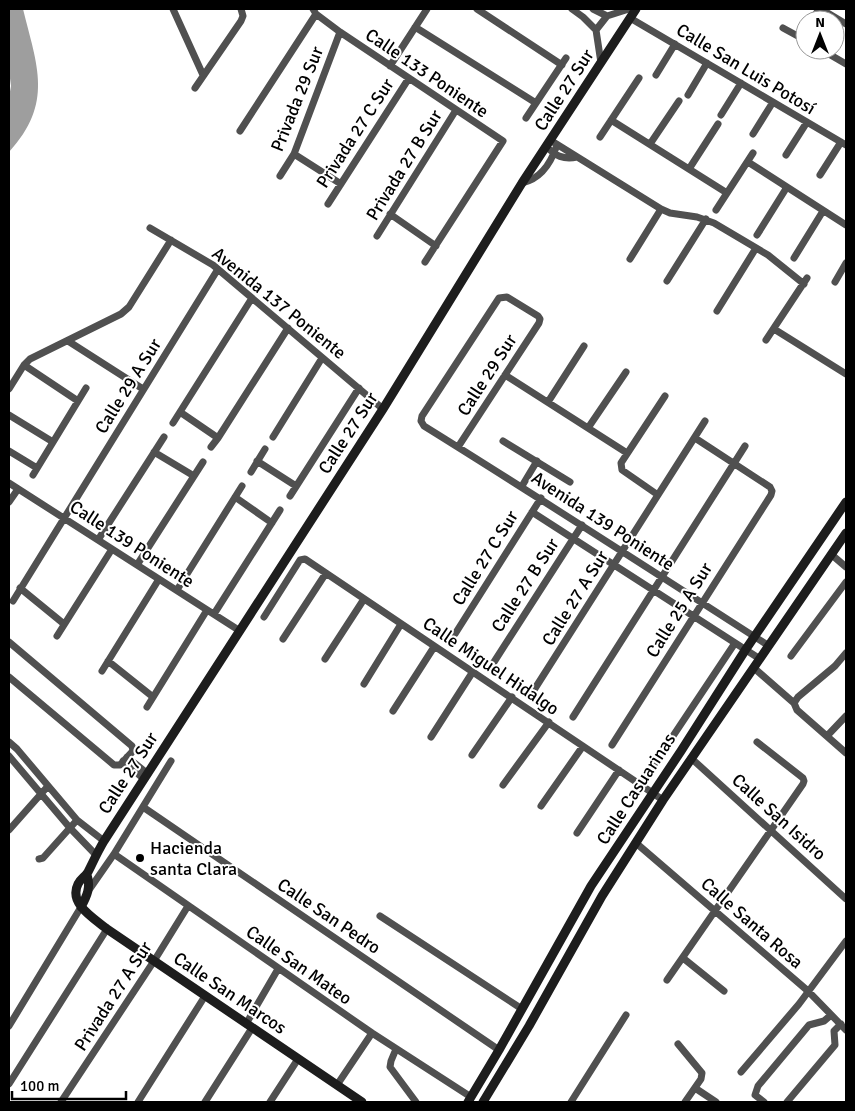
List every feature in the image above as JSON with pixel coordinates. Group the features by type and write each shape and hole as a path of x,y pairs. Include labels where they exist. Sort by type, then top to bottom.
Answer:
{"street":[{"path":"173,9 203,75"},
{"path":"196,88 241,21 243,16 241,9"},
{"path":"390,66 426,9"},
{"path":"478,9 562,65"},
{"path":"572,9 581,14 596,30 601,63"},
{"path":"593,9 607,16 630,13"},
{"name":"Calle 27 Sur","path":"81,907 77,899 76,890 79,882 87,875 104,840 383,409 522,183 551,144 630,13 636,9"},
{"path":"820,9 846,24"},
{"path":"240,131 315,12"},
{"name":"Calle 133 Poniente","path":"315,12 340,32 503,141 436,246"},
{"name":"Calle San Luis Potosí","path":"630,13 675,44 843,144"},
{"path":"596,30 607,16"},
{"path":"415,26 536,103"},
{"path":"783,28 795,33"},
{"name":"Privada 29 Sur","path":"280,176 294,154 340,32"},
{"path":"656,75 675,44"},
{"path":"526,118 566,58"},
{"path":"688,95 707,63"},
{"name":"Privada 27 C Sur","path":"328,204 408,78"},
{"path":"600,136 639,78"},
{"path":"721,115 741,83"},
{"path":"650,144 679,101"},
{"path":"753,134 774,102"},
{"name":"Privada 27 B Sur","path":"377,236 456,110"},
{"path":"611,120 727,192"},
{"path":"786,154 807,122"},
{"path":"689,168 718,124"},
{"path":"551,144 554,154"},
{"path":"551,144 578,157 661,209 670,213 706,219 756,248 806,281 766,340"},
{"path":"820,175 843,144"},
{"path":"716,210 753,153"},
{"path":"294,154 341,184"},
{"path":"554,154 564,158 578,157"},
{"path":"522,183 537,178 554,154"},
{"path":"748,162 846,225"},
{"path":"757,235 786,188"},
{"path":"630,259 661,209"},
{"path":"794,258 824,211"},
{"path":"390,214 436,246 425,262"},
{"path":"667,281 706,219"},
{"name":"Avenida 137 Poniente","path":"150,228 218,269 383,409"},
{"path":"9,389 30,359 121,314 129,307 171,240"},
{"path":"717,311 756,248"},
{"path":"834,282 845,267"},
{"name":"Calle 29 A Sur","path":"64,518 218,269"},
{"name":"Calle 29 Sur","path":"421,422 422,416 499,298 507,297 538,316 540,319 539,323 458,447"},
{"path":"173,423 252,298"},
{"path":"211,447 288,328"},
{"path":"774,329 846,374"},
{"path":"68,341 143,389"},
{"path":"548,402 584,346"},
{"path":"273,437 322,358"},
{"path":"24,365 78,401"},
{"path":"588,428 626,372"},
{"path":"505,375 627,453"},
{"path":"33,475 86,388"},
{"path":"290,496 359,388"},
{"path":"658,495 622,470 621,463 665,396"},
{"path":"180,412 218,438"},
{"path":"9,415 53,442"},
{"name":"Calle 27 A Sur","path":"534,690 705,421"},
{"name":"Avenida 139 Poniente","path":"421,422 424,426 541,498 769,646"},
{"path":"98,540 164,437"},
{"path":"695,438 734,464"},
{"path":"503,441 570,482"},
{"path":"573,717 745,446"},
{"path":"251,472 266,449"},
{"path":"9,451 37,468"},
{"path":"154,452 194,476"},
{"path":"137,565 203,462"},
{"path":"257,462 296,486"},
{"path":"522,486 537,462"},
{"name":"Calle 25 A Sur","path":"612,745 771,495 772,491 770,488 734,464"},
{"name":"Calle 139 Poniente","path":"9,483 240,630"},
{"path":"177,590 242,486"},
{"path":"9,502 18,489"},
{"path":"235,497 272,523"},
{"name":"Calle 27 C Sur","path":"455,634 541,498"},
{"name":"Calle Casuarinas","path":"469,1100 591,886 746,649 846,503"},
{"path":"147,707 280,510"},
{"name":"Avenida 139 Poniente","path":"532,512 760,659"},
{"path":"13,601 64,518"},
{"name":"Calle 27 B Sur","path":"494,662 582,525"},
{"name":"Calle Casuarinas","path":"483,1102 529,1026 602,896 663,800 846,533"},
{"path":"57,636 112,549"},
{"path":"832,555 846,567"},
{"name":"Calle Miguel Hidalgo","path":"264,617 302,558 663,800"},
{"path":"284,639 326,573"},
{"path":"102,671 159,579"},
{"path":"791,656 846,582"},
{"path":"20,588 64,624"},
{"path":"326,659 364,599"},
{"path":"364,684 401,624"},
{"path":"9,642 132,746 133,751 120,765 114,765 9,676"},
{"path":"651,769 735,643"},
{"path":"393,712 434,647"},
{"path":"794,703 798,697 835,666 846,653"},
{"path":"108,661 153,698"},
{"path":"754,668 794,703 797,710 846,753"},
{"path":"431,737 472,673"},
{"path":"472,755 512,697"},
{"path":"827,736 846,716"},
{"path":"503,785 548,722"},
{"path":"9,742 77,820 104,840"},
{"path":"667,980 804,781 803,778 757,742"},
{"path":"541,806 582,746"},
{"path":"17,749 9,757 70,828 96,855"},
{"name":"Calle San Isidro","path":"692,758 846,899"},
{"path":"125,759 146,777"},
{"path":"88,890 114,854 172,761"},
{"path":"577,833 619,770"},
{"path":"9,830 48,786"},
{"name":"Calle San Pedro","path":"143,807 499,1050"},
{"path":"39,860 43,858 77,820"},
{"name":"Calle Santa Rosa","path":"636,843 808,991 843,1027"},
{"name":"Calle San Mateo","path":"114,854 469,1100"},
{"name":"Calle 27 Sur","path":"9,1026 86,898 89,881 87,875"},
{"name":"Privada 27 A Sur","path":"61,1102 188,906"},
{"name":"Calle San Marcos","path":"81,907 107,929 362,1102"},
{"path":"380,916 522,1009"},
{"path":"9,1084 107,929"},
{"path":"741,1072 799,1004 846,941"},
{"path":"683,958 724,991"},
{"path":"205,1102 249,1026 278,969"},
{"path":"138,1102 205,996"},
{"path":"571,1102 626,1015"},
{"path":"764,1102 755,1095 758,1086 810,1025 824,1022 831,1015"},
{"path":"788,1102 835,1045 834,1030 843,1027"},
{"path":"337,1085 372,1033"},
{"path":"678,1044 702,1073 701,1079 685,1102"},
{"path":"396,1049 390,1061 390,1067 416,1102"},
{"path":"270,1102 298,1059"},
{"path":"695,1088 716,1102"}],"shaded area":[{"path":"9,9 23,9 37,66 38,84 37,100 32,117 23,134 9,152 9,97 11,86 9,71"}],"place":[{"name":"Hacienda santa Clara","path":"140,858"}]}
